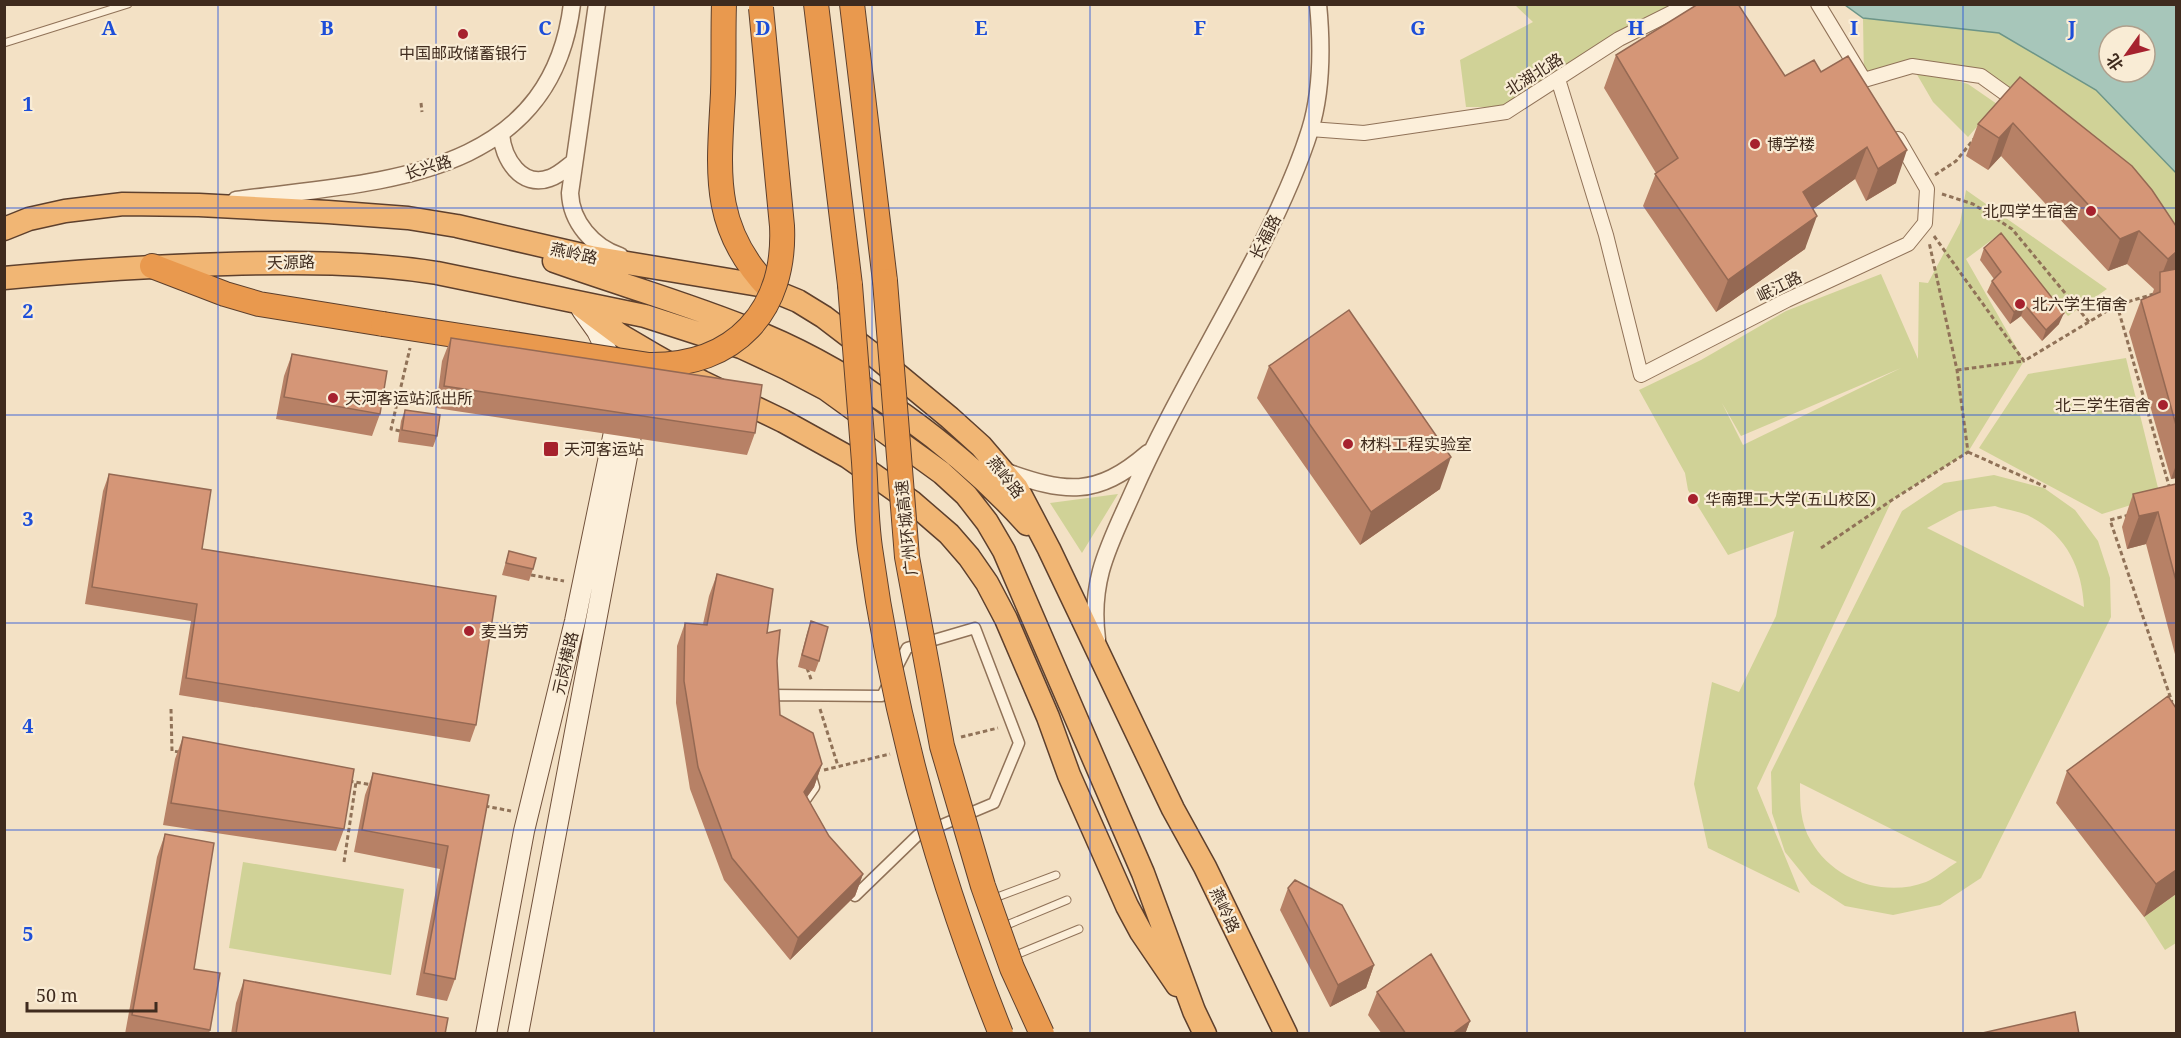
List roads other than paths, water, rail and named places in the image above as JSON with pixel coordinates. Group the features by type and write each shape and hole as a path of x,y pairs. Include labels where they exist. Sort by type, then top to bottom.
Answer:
{"highway":[{"path":"723,4 720,157 722,202 726,218 742,251 756,275 769,288"},
{"path":"816,4 850,285 870,545 891,677 909,755 953,907 1001,1034"},
{"name":"广州环城高速","path":"852,4 885,281 907,557 942,746 983,886 1012,968 1042,1034"},
{"path":"152,266 225,294 259,304 649,364 677,364 703,358 728,346 757,320 776,285 782,258 782,226 761,6"},
{"path":"4,228 29,219 123,204 199,205 376,215 457,226 732,322 776,340 831,368 878,398 964,464 1009,504 1049,549"},
{"name":"燕岭路","path":"457,226 591,257 661,270 736,280 769,288 798,301 842,329 981,446 1004,471 1021,496 1049,549 1173,810 1205,867 1286,1034"},
{"name":"天源路","path":"4,278 152,266 323,262 368,264 437,273 575,301"},
{"path":"575,301 620,335 702,382 783,421 848,457 912,502 949,534 987,583 1024,658 1069,775 1127,906 1194,1011"},
{"path":"575,301 645,316 700,333 741,347 786,368 826,389 871,420 942,473 966,495 993,532 1025,596 1143,873 1194,1011 1205,1034"}],"main road":[{"name":"元岗横路","path":"518,1034 625,425 619,398 617,373 612,359 597,331 575,301"},
{"path":"677,387 702,382"},
{"name":"元岗横路","path":"486,1034 528,814 582,585 625,425 638,413 650,395"}],"street":[{"name":"长兴路","path":"199,205 409,174 464,156 501,134 520,118 537,97 550,76 563,44 572,4"},
{"path":"597,4 570,204 586,234 599,246 613,254 661,270"},
{"name":"长福路","path":"1099,652 1094,616 1102,564 1109,543 1151,451 1265,238 1291,181 1310,129 1320,62 1318,4"},
{"name":"北湖北路","path":"1310,129 1364,133 1506,112 1619,39 1689,4"},
{"path":"1818,4 1867,86 1912,66 1981,76 2029,110"},
{"name":"岷江路","path":"1558,79 1606,236 1641,375 1787,300 1908,244 1925,223 1925,186 1893,132"},
{"path":"501,134 502,147 516,172 533,180 548,179 574,162"},
{"path":"4,218 29,219"},
{"name":"长福路","path":"1004,471 1059,488 1080,488 1104,482 1128,470 1151,451"},
{"path":"975,628 1019,743 994,803 918,835 855,896 821,858 795,814 814,787 805,756 772,737 770,695 882,696 908,648 975,628"}],"lane":[{"path":"4,43 128,4"},
{"path":"978,904 1056,874"},
{"path":"989,932 1067,900"},
{"path":"1001,961 1079,929"}],"place":[{"name":"中国邮政储蓄银行","path":"463,34"},
{"name":"博学楼","path":"1755,144"},
{"name":"北四学生宿舍","path":"2091,211"},
{"name":"北六学生宿舍","path":"2020,304"},
{"name":"天河客运站派出所","path":"333,398"},
{"name":"北三学生宿舍","path":"2163,405"},
{"name":"材料工程实验室","path":"1348,444"},
{"name":"天河客运站","path":"551,449"},
{"name":"华南理工大学(五山校区)","path":"1693,499"},
{"name":"麦当劳","path":"469,631"}]}
